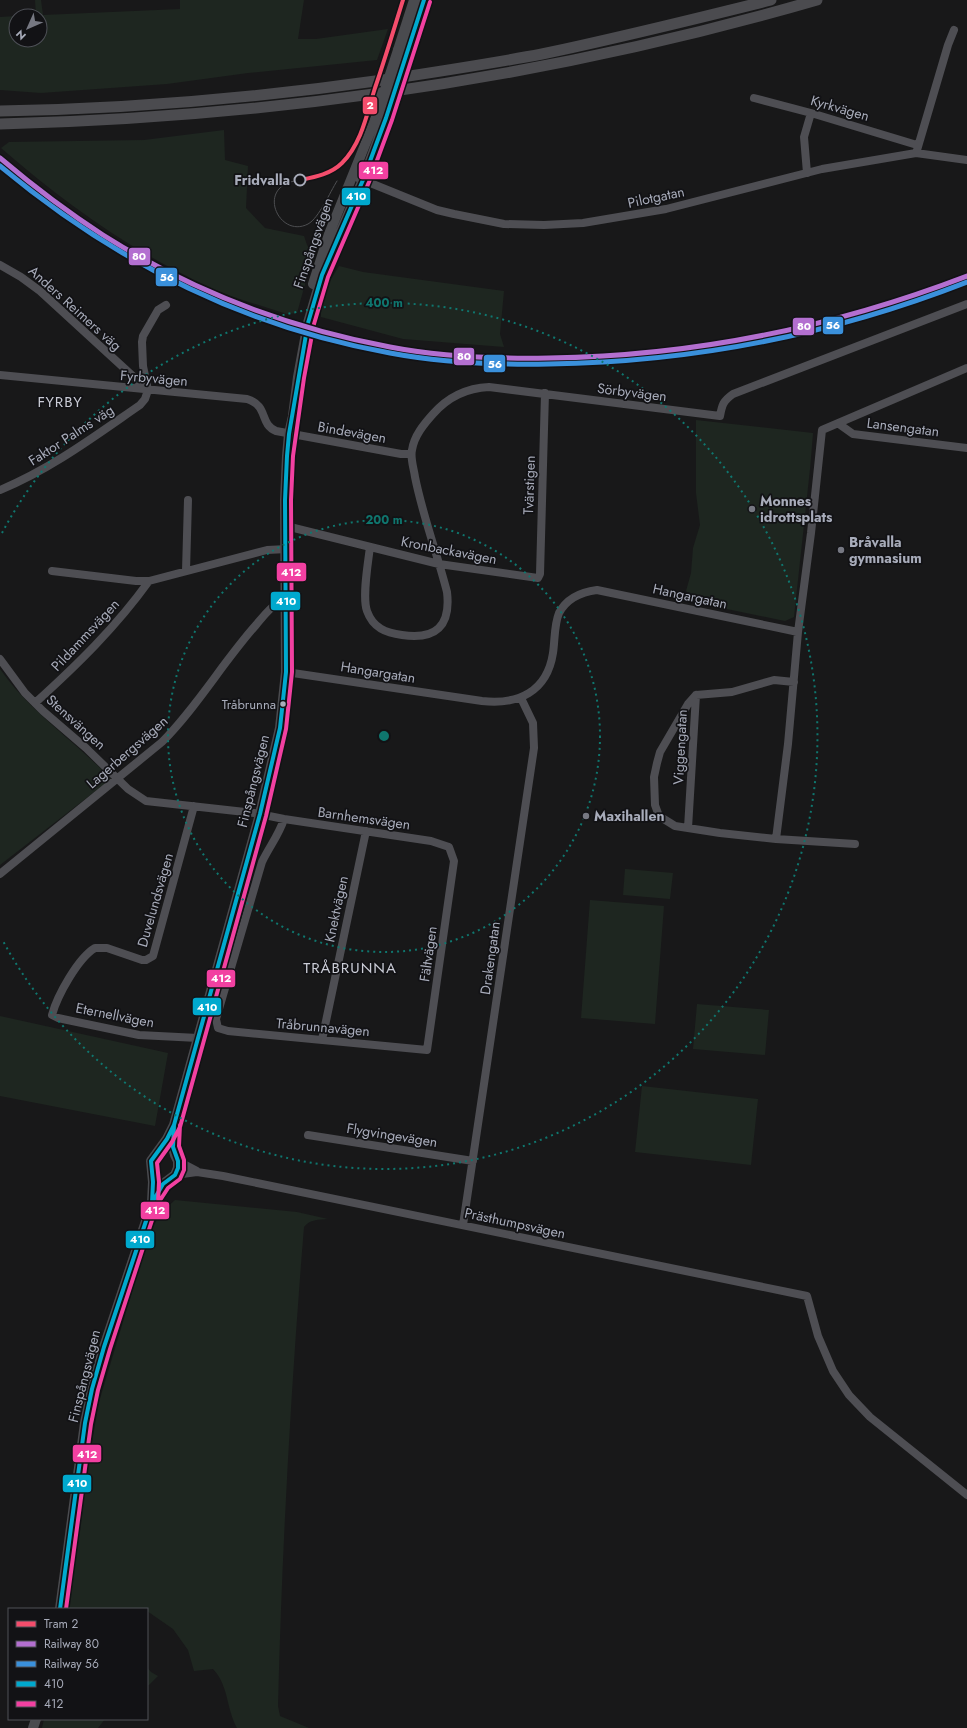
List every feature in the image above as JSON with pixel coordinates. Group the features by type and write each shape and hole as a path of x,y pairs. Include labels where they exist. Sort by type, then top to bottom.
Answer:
{"highway":[{"path":"0,111 175,103 317,89 540,54 667,26 771,0"},
{"path":"0,124 177,115 316,102 436,85 542,66 669,39 817,0"}],"main road":[{"name":"Finspångsvägen","path":"307,316 322,275 363,180 386,118 408,49 419,1"},
{"name":"Finspångsvägen","path":"152,1203 151,1161 158,1153 174,1126 260,814 280,728 286,672 286,486 289,434 293,416 298,359 319,260 375,120 398,50 419,1"},
{"name":"Finspångsvägen","path":"60,1608 85,1423 92,1389 104,1347 152,1203 163,1184 172,1177 178,1168 174,1126"},
{"path":"158,1153 168,1151 176,1158"},
{"path":"152,1172 157,1178 172,1177"}],"street":[{"path":"917,149 948,45 954,30"},
{"name":"Kyrkvägen","path":"754,98 811,113 917,149"},
{"path":"807,173 804,137 811,113"},
{"name":"Pilotgatan","path":"353,176 437,210 464,217 504,224 544,225 584,223 666,209 807,173 917,149 967,160"},
{"name":"Anders Reimers väg","path":"0,265 21,277 40,291 148,390"},
{"name":"Sörbyvägen","path":"411,454 418,434 431,416 444,404 461,392 470,388 489,387 545,393 565,397 720,416 722,404 725,399 733,394 967,304"},
{"path":"148,390 143,366 143,336 158,310 166,305"},
{"path":"776,839 788,744 798,632 811,533 822,430 967,368"},
{"name":"Fyrbyvägen","path":"0,375 252,401 259,406 270,427 276,431 289,434"},
{"name":"Faktor Palms väg","path":"0,490 31,476 65,456 140,406 145,399 148,390"},
{"name":"Tvärstigen","path":"538,578 540,574 545,393"},
{"name":"Lansengatan","path":"839,424 853,434 967,448"},
{"name":"Bindevägen","path":"289,434 401,454 411,454"},
{"path":"370,547 365,605 372,622 382,631 388,633 421,636 428,635 440,626 447,611 447,592 424,517 411,454"},
{"path":"186,571 188,500"},
{"name":"Kronbackavägen","path":"286,526 439,564 538,578"},
{"name":"Pildammsvägen","path":"52,571 136,581 149,581 267,550 287,549"},
{"name":"Pildammsvägen","path":"35,703 86,656 138,596 149,581"},
{"name":"Hangargatan","path":"286,672 492,702 509,701 521,698 540,684 549,670 560,613 567,602 586,592 597,590 798,632"},
{"name":"Lagerbergsvägen","path":"0,874 162,742 181,722 237,646 278,603 287,603"},
{"name":"Stensvängen","path":"0,659 14,679 35,703 134,795 146,801 260,814"},
{"name":"Viggengatan","path":"688,828 696,695 732,692 774,680 794,682"},
{"path":"696,695 688,704 660,752 654,777 654,805 659,816 675,826 688,828 776,839 855,844"},
{"name":"Drakengatan","path":"463,1225 534,748 533,723 521,698"},
{"name":"Duvelundsvägen","path":"52,1015 58,997 87,954 95,948 107,948 142,960 146,960 153,956 194,806"},
{"name":"Barnhemsvägen","path":"260,814 284,820 431,841 449,847 454,861"},
{"name":"Tråbrunnavägen","path":"284,820 280,833 269,846 262,862 216,1019 218,1028 228,1031 427,1050"},
{"name":"Knektvägen","path":"322,1040 366,831"},
{"name":"Fältvägen","path":"427,1050 454,861"},
{"name":"Eternellvägen","path":"52,1015 58,1018 139,1035 198,1038"},
{"name":"Flygvingevägen","path":"308,1135 473,1161"},
{"name":"Prästhumpsvägen","path":"176,1158 197,1172 807,1296 818,1336 833,1371 849,1395 870,1417 967,1495"},
{"name":"Prästhumpsvägen","path":"172,1177 197,1172"}],"shaded area":[{"path":"35,0 41,0 42,8 36,8"},
{"path":"180,0 304,0 298,39 316,39 388,29 377,60 248,73 167,84 41,93 0,90 0,17 8,16 8,48 48,48 48,15 180,9"},
{"path":"224,130 225,160 248,166 246,208 265,228 304,236 307,245 315,257 309,270 297,313 287,314 226,294 207,286 151,257 99,224 49,188 1,148 9,142 144,140"},
{"path":"339,266 363,272 504,291 500,334 504,347 403,339 321,317 321,296"},
{"name":"Monnes idrottsplats","path":"696,420 813,433 794,617 785,621 698,603 686,591 691,573 693,548 700,525 696,493"},
{"path":"0,669 12,685 39,713 111,779 0,865"},
{"path":"625,869 673,873 670,899 623,895"},
{"path":"590,900 664,906 655,1024 581,1018"},
{"path":"697,1004 769,1010 765,1055 693,1049"},
{"path":"0,1016 168,1053 155,1126 0,1096"},
{"path":"642,1086 758,1099 751,1165 635,1152"},
{"path":"175,1200 297,1212 328,1219 312,1221 304,1227 291,1406 282,1586 278,1706 280,1716 309,1728 237,1728 233,1720 225,1690 213,1669 194,1671 188,1650 173,1629 148,1612 148,1608 67,1608 82,1500 99,1402 150,1232 161,1213"},
{"path":"148,1668 158,1676 148,1685"},
{"path":"44,1720 104,1720 98,1728 42,1728"}],"tram line":[{"name":"2","path":"300,180 333,170 338,167 349,155 363,127 403,0"},
{"path":"300,180 290,182 279,188 275,196 274,204 277,213 282,220 289,225 298,227 312,221 337,181"}],"rail line":[{"name":"80","path":"0,158 50,198 103,235 136,255 205,290 278,318 315,329 352,339 429,353 489,358 549,358 656,352 709,345 814,324 866,310 967,276"},
{"name":"56","path":"0,166 88,232 135,260 183,285 232,307 284,326 336,341 390,353 430,359 489,364 549,364 656,358 709,351 762,342 814,330 866,316 967,282"}],"transit line":[{"name":"410","path":"152,1203 153,1182 151,1161 167,1139 174,1125 260,814 280,728 286,672 285,500 287,456 289,434 308,323 322,275 363,180 386,118 424,0"},
{"name":"412","path":"158,1203 159,1182 157,1163 172,1142 180,1127 266,816 286,729 292,672 291,500 293,456 304,378 314,324 328,277 369,182 392,120 430,2"},
{"name":"410","path":"60,1608 85,1423 92,1389 104,1347 152,1203 163,1184 175,1175 178,1168 178,1161 173,1147 174,1125"},
{"name":"412","path":"66,1608 91,1424 98,1390 157,1205 168,1188 180,1179 184,1170 184,1160 179,1146 180,1125"}],"place":[{"name":"Fridvalla","path":"300,180"},
{"name":"Monnes idrottsplats","path":"752,509"},
{"name":"Bråvalla gymnasium","path":"841,550"},
{"name":"Tråbrunna","path":"283,704"},
{"name":"Maxihallen","path":"586,816"}],"district":[{"name":"FYRBY","path":"60,402"},
{"name":"TRÅBRUNNA","path":"350,968"}]}
